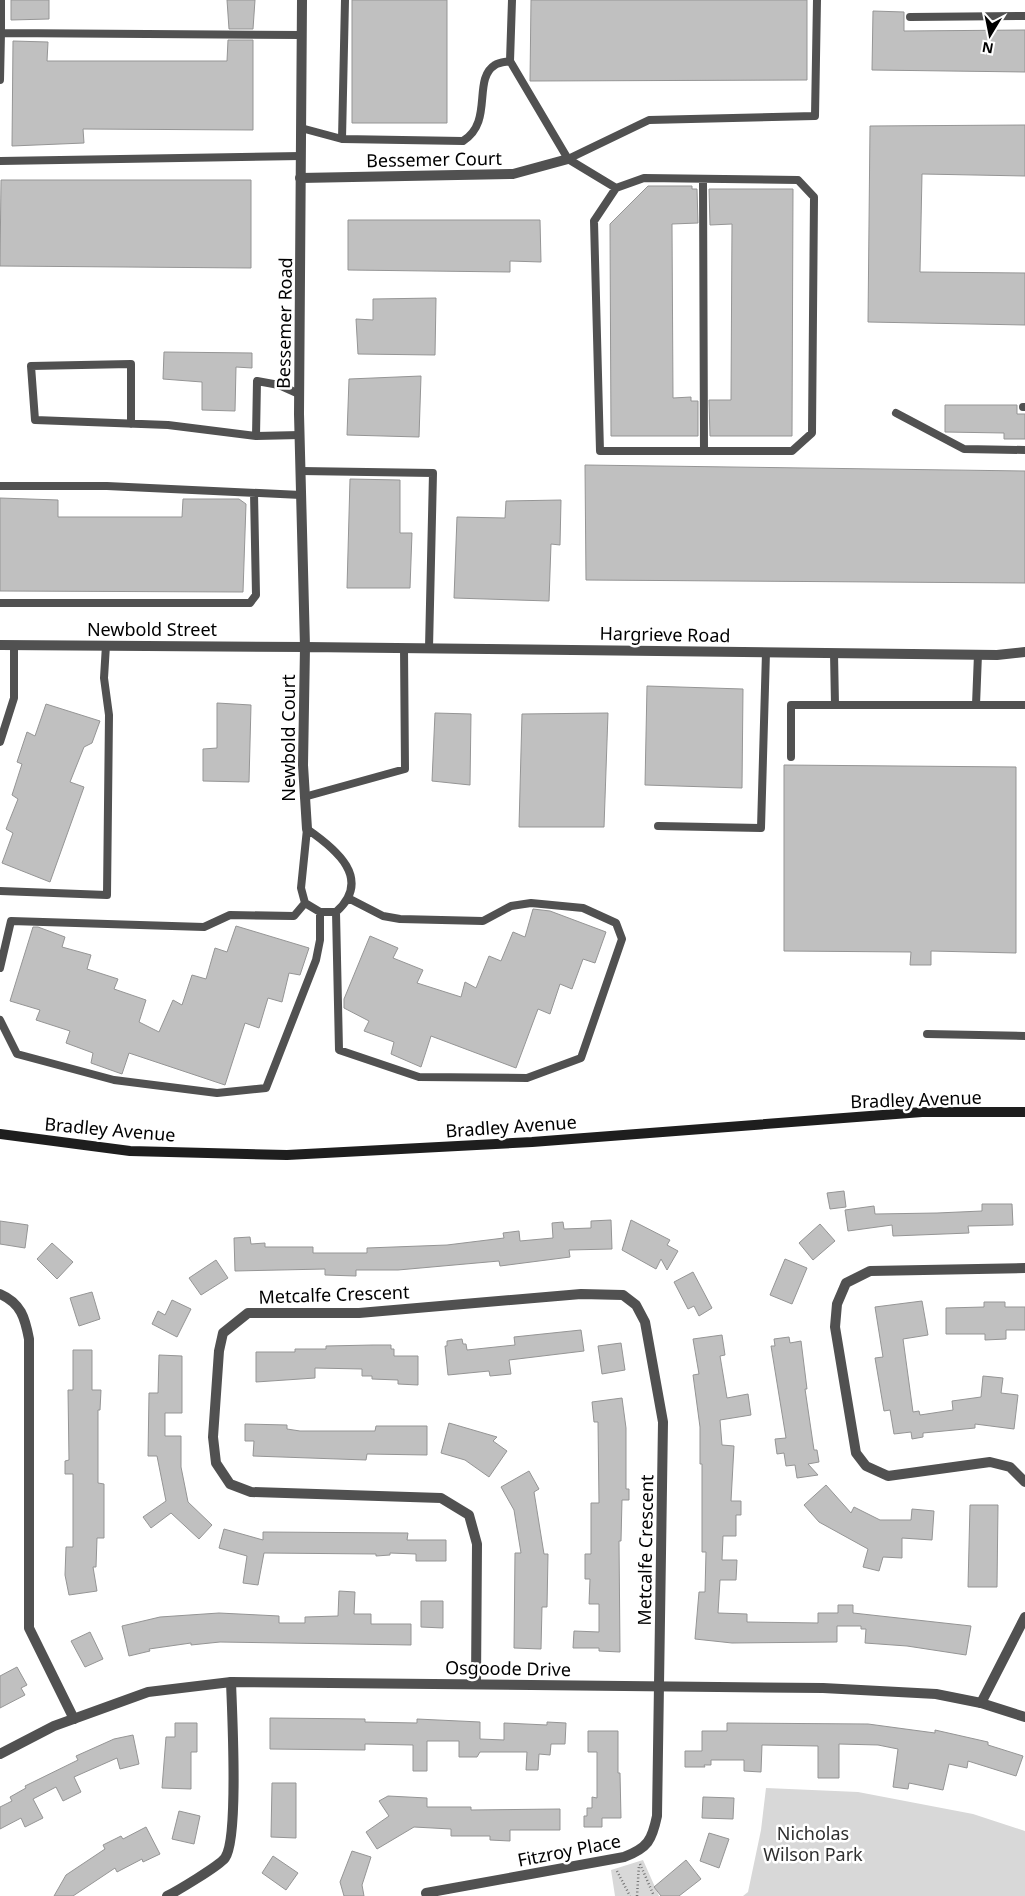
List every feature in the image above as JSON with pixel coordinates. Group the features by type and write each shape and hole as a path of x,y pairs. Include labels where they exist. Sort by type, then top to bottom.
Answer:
{"main road":[{"name":"Bradley Avenue","path":"0,1134 130,1151 287,1155 532,1142 922,1112 1025,1112"}],"street":[{"name":"Bessemer Road","path":"302,0 299,394 305,647"},
{"name":"Bessemer Court","path":"300,178 513,174 568,159"},
{"name":"Newbold Street","path":"0,645 305,647"},
{"name":"Hargrieve Road","path":"305,647 978,654 1025,652"},
{"name":"Newbold Court","path":"305,647 304,797 307,829"},
{"path":"1025,1268 870,1271 846,1284 837,1304 835,1327 856,1453 866,1466 888,1476 990,1462 1010,1467 1025,1482"},
{"path":"0,1294 10,1298 24,1313 30,1339 29,1628 74,1719"},
{"name":"Metcalfe Crescent","path":"476,1684 477,1544 470,1515 441,1498 251,1492 230,1484 216,1462 214,1437 219,1352 223,1333 248,1313 359,1313 581,1294 623,1295 636,1306 645,1322 663,1422 660,1686"},
{"path":"981,1702 1025,1617"},
{"path":"167,1896 225,1858 230,1842 233,1777 231,1682"},
{"name":"Osgoode Drive","path":"0,1754 54,1726 148,1692 231,1682 822,1688 936,1694 981,1702 1025,1717"},
{"name":"Fitzroy Place","path":"426,1893 624,1858 640,1851 652,1836 657,1816 660,1686"}],"lane":[{"path":"0,80 2,0"},
{"path":"342,139 345,0"},
{"path":"512,0 510,60 568,159 616,188"},
{"path":"568,159 649,120 815,116 817,0"},
{"path":"910,17 1025,16"},
{"path":"1,33 302,35"},
{"path":"302,128 342,139 462,141 472,136 478,126 486,76 494,65 510,60"},
{"path":"0,161 301,156"},
{"path":"644,178 798,180 814,197 812,433 792,451 600,451 594,221 616,188 644,178"},
{"path":"703,179 704,451"},
{"path":"131,424 131,364 31,366 35,420 131,424 168,425 256,436 300,435"},
{"path":"256,436 257,381 279,385 299,394"},
{"path":"896,413 964,449 1025,450"},
{"path":"300,471 433,473 429,648"},
{"path":"0,486 107,486 301,495"},
{"path":"0,603 250,602 256,595 254,492"},
{"path":"0,742 14,698 14,645"},
{"path":"0,891 107,895 109,715 104,678 106,645"},
{"path":"304,797 405,769 404,648"},
{"path":"658,826 761,828 766,652"},
{"path":"834,652 834,705"},
{"path":"976,705 978,654"},
{"path":"791,757 791,705 1025,705"},
{"path":"336,912 320,912 306,903 301,888 307,829 334,848 352,876 352,889 348,898 336,912 339,1050 420,1077 527,1078 580,1058 622,939 616,923 583,908 531,903 511,906 483,921 400,919 383,916 348,898"},
{"path":"0,968 11,921 204,928 230,915 294,916 306,903"},
{"path":"0,1020 18,1054 114,1080 217,1093 266,1088 316,960 320,940 320,912"},
{"path":"927,1034 1025,1036"}],"path":[{"path":"637,1896 639,1862 654,1896"},
{"path":"615,1869 630,1896"}],"green space":[{"name":"Nicholas Wilson Park","path":"766,1788 858,1792 973,1814 1025,1831 1025,1896 743,1896 748,1892 761,1830"},
{"path":"643,1860 659,1896 615,1896 611,1870"}],"building":[{"path":"11,0 49,0 49,19 11,20"},
{"path":"227,0 255,0 253,29 229,29"},
{"path":"352,0 447,0 447,123 352,123"},
{"path":"531,0 807,0 807,80 530,81"},
{"path":"873,11 904,12 904,31 1025,30 1025,72 872,70"},
{"path":"228,40 253,40 253,130 83,129 84,143 12,146 13,41 48,42 47,61 227,61"},
{"path":"1025,125 1025,176 922,174 920,272 1025,273 1025,325 868,322 870,126"},
{"path":"1,180 251,180 251,268 0,266"},
{"path":"648,186 692,186 692,189 697,189 698,223 672,224 673,398 691,397 691,401 698,401 698,436 611,436 610,224"},
{"path":"709,189 793,189 792,436 710,436 709,400 731,400 732,224 710,225"},
{"path":"348,220 540,220 541,262 510,261 510,272 348,270"},
{"path":"436,298 435,355 358,354 356,319 373,320 373,299"},
{"path":"164,352 252,353 252,368 236,367 235,411 202,410 202,382 163,379"},
{"path":"421,376 419,437 347,435 349,379"},
{"path":"945,405 1017,405 1017,414 1025,414 1025,439 1004,439 1004,433 945,432"},
{"path":"585,465 1025,471 1025,583 586,580"},
{"path":"350,479 400,480 400,533 412,533 410,588 347,588"},
{"path":"0,498 58,500 58,517 182,517 183,499 239,499 246,504 243,592 0,591"},
{"path":"561,500 560,545 551,544 549,601 454,598 457,517 505,518 506,501"},
{"path":"647,686 743,689 742,788 645,785"},
{"path":"217,703 251,705 249,782 203,781 203,749 217,748"},
{"path":"46,704 100,721 92,743 84,747 70,782 84,787 50,882 2,863 13,833 6,829 18,799 12,795 22,764 17,762 27,732 35,736"},
{"path":"435,713 471,714 470,785 432,781"},
{"path":"608,713 604,827 519,827 522,714"},
{"path":"784,765 1016,767 1016,953 931,951 931,965 910,965 911,952 784,951"},
{"path":"533,909 550,911 606,932 595,963 583,959 572,989 560,984 550,1014 538,1009 516,1068 431,1036 421,1067 391,1054 394,1042 364,1031 369,1021 344,1008 344,999 370,936 398,948 393,958 423,970 417,983 461,997 465,982 476,988 489,956 501,961 513,932 525,937"},
{"path":"236,926 309,948 300,975 289,973 282,1002 268,998 259,1028 245,1023 225,1085 129,1053 122,1074 91,1063 93,1053 66,1043 70,1031 36,1020 40,1010 10,1001 33,927 38,927 65,937 62,947 91,955 87,969 118,979 114,989 146,1000 139,1022 159,1032 173,1000 182,1005 192,975 206,979 215,948 227,952"},
{"path":"844,1191 846,1207 830,1209 827,1193"},
{"path":"982,1204 1012,1204 1013,1225 968,1226 969,1233 893,1236 892,1225 848,1231 845,1210 874,1206 875,1214 937,1213 982,1211"},
{"path":"611,1220 612,1249 569,1250 570,1257 500,1266 499,1261 398,1270 356,1270 356,1276 325,1275 325,1269 235,1271 234,1238 250,1237 251,1244 265,1243 265,1247 313,1247 313,1253 367,1253 367,1248 447,1245 504,1238 503,1233 519,1231 520,1241 553,1238 552,1223 563,1222 564,1229 591,1228 591,1221"},
{"path":"631,1220 670,1240 667,1245 678,1251 667,1270 661,1259 656,1269 622,1250"},
{"path":"0,1221 28,1225 25,1248 0,1244"},
{"path":"820,1224 835,1241 813,1260 799,1243"},
{"path":"52,1243 73,1262 57,1279 37,1259"},
{"path":"785,1259 807,1268 792,1304 770,1295"},
{"path":"216,1260 228,1278 201,1295 189,1278"},
{"path":"693,1272 712,1308 699,1316 694,1306 688,1309 674,1282"},
{"path":"92,1292 100,1319 79,1326 70,1298"},
{"path":"172,1300 191,1309 177,1337 152,1324 158,1311 165,1315"},
{"path":"922,1301 928,1335 903,1339 913,1412 919,1411 920,1415 953,1410 952,1401 981,1397 983,1376 1003,1378 1001,1393 1018,1395 1014,1429 975,1424 975,1428 923,1433 923,1437 912,1439 911,1432 894,1434 890,1410 884,1411 875,1358 883,1357 875,1307"},
{"path":"984,1302 1005,1302 1005,1307 1025,1307 1025,1330 1006,1330 1006,1339 985,1340 985,1334 946,1334 946,1308 984,1307"},
{"path":"581,1330 584,1351 509,1360 511,1374 490,1376 489,1371 448,1375 445,1346 447,1346 447,1341 462,1339 463,1344 466,1344 467,1350 515,1345 514,1337"},
{"path":"722,1335 725,1355 720,1356 727,1398 748,1394 751,1415 720,1420 722,1445 734,1446 731,1501 741,1501 741,1515 736,1515 736,1536 723,1536 722,1560 737,1560 736,1580 720,1580 718,1613 747,1614 747,1622 818,1623 818,1613 838,1613 838,1605 853,1605 853,1613 971,1626 966,1655 907,1646 865,1643 866,1629 861,1629 861,1626 837,1626 837,1642 732,1643 695,1639 699,1592 705,1592 706,1552 702,1552 702,1464 700,1464 700,1427 693,1375 699,1374 693,1339"},
{"path":"789,1337 790,1343 801,1341 807,1389 805,1389 814,1450 817,1450 819,1462 808,1464 818,1475 797,1478 795,1465 786,1466 784,1453 777,1454 775,1439 786,1438 771,1346 775,1346 774,1339"},
{"path":"621,1343 625,1370 602,1374 598,1346"},
{"path":"391,1345 391,1349 394,1349 394,1356 418,1356 418,1385 398,1384 398,1380 372,1379 372,1376 362,1376 362,1369 315,1368 315,1378 256,1382 256,1352 295,1352 295,1349 326,1349 326,1346"},
{"path":"73,1350 92,1350 92,1390 101,1390 100,1410 98,1410 98,1483 104,1484 104,1538 97,1538 96,1567 93,1567 97,1591 69,1595 65,1575 66,1547 73,1547 73,1474 65,1474 65,1461 69,1460 68,1390 73,1390"},
{"path":"159,1355 182,1356 182,1413 165,1413 165,1436 181,1436 181,1467 188,1502 212,1525 199,1539 171,1513 151,1528 143,1517 166,1501 157,1456 148,1456 149,1393 158,1393"},
{"path":"622,1398 626,1428 626,1489 629,1489 629,1500 622,1500 621,1541 619,1541 620,1652 599,1651 599,1648 573,1648 574,1631 599,1632 599,1604 589,1604 590,1579 585,1579 585,1554 591,1554 591,1503 599,1503 598,1422 594,1422 592,1402"},
{"path":"449,1423 497,1437 493,1441 507,1451 489,1477 465,1460 441,1453"},
{"path":"245,1424 287,1425 287,1429 300,1431 375,1431 376,1426 427,1426 427,1455 367,1454 366,1460 253,1456 254,1441 245,1441"},
{"path":"529,1471 539,1489 534,1492 544,1554 548,1554 547,1607 542,1607 541,1649 514,1648 515,1553 521,1553 514,1510 501,1487"},
{"path":"826,1485 851,1513 854,1507 880,1520 911,1520 912,1509 934,1511 932,1540 902,1538 902,1558 883,1557 879,1571 863,1567 868,1549 819,1522 804,1505"},
{"path":"970,1505 998,1505 997,1587 968,1587"},
{"path":"224,1529 263,1540 263,1532 408,1533 407,1540 446,1540 446,1561 416,1561 416,1554 390,1553 390,1555 376,1556 376,1554 264,1553 258,1585 243,1583 247,1556 219,1548"},
{"path":"339,1591 355,1592 354,1614 371,1614 371,1624 411,1624 411,1645 220,1642 191,1645 191,1643 149,1649 150,1651 129,1656 122,1626 160,1617 219,1613 279,1616 279,1623 305,1623 305,1617 338,1616"},
{"path":"421,1601 443,1601 443,1628 421,1627"},
{"path":"90,1632 103,1659 85,1667 71,1641"},
{"path":"17,1667 27,1685 21,1688 25,1695 0,1708 0,1676"},
{"path":"270,1718 365,1719 365,1722 417,1723 417,1719 480,1722 480,1739 504,1740 504,1723 547,1725 547,1722 566,1723 565,1744 551,1744 550,1755 539,1754 538,1770 526,1770 527,1752 480,1752 477,1757 459,1757 459,1741 427,1741 427,1771 413,1771 413,1745 365,1744 365,1750 270,1749"},
{"path":"175,1723 197,1723 197,1752 191,1752 191,1789 162,1788 166,1737 175,1737"},
{"path":"727,1723 868,1724 935,1733 935,1730 988,1742 988,1745 1023,1756 1016,1776 968,1761 967,1768 949,1764 943,1790 909,1783 908,1789 893,1787 898,1749 878,1745 839,1744 839,1778 818,1778 818,1746 762,1745 761,1772 744,1771 744,1760 711,1760 711,1765 704,1765 705,1767 685,1767 685,1751 702,1751 702,1731 727,1731"},
{"path":"588,1731 618,1731 621,1818 602,1818 602,1827 584,1827 584,1816 587,1816 587,1808 592,1808 592,1797 597,1798 597,1752 588,1752"},
{"path":"133,1735 139,1764 120,1769 117,1758 74,1777 81,1792 63,1801 56,1787 33,1799 43,1818 25,1827 21,1818 0,1829 0,1807 12,1801 10,1797 26,1788 25,1786 78,1760 76,1756 114,1739"},
{"path":"272,1783 296,1783 296,1838 271,1837"},
{"path":"388,1796 427,1798 427,1807 471,1807 471,1810 560,1809 560,1830 510,1830 510,1841 490,1840 490,1836 451,1836 451,1829 414,1827 377,1849 366,1832 389,1816 379,1801"},
{"path":"703,1797 734,1798 733,1819 702,1818"},
{"path":"179,1811 200,1816 194,1844 172,1839"},
{"path":"146,1827 160,1854 143,1862 142,1859 117,1872 115,1868 73,1896 54,1896 66,1875 105,1849 103,1845 121,1836 123,1839"},
{"path":"709,1833 729,1839 719,1868 700,1861"},
{"path":"352,1851 371,1857 362,1885 364,1896 344,1896 340,1882"},
{"path":"273,1856 298,1873 286,1890 262,1873"},
{"path":"686,1860 701,1879 679,1896 661,1896 654,1887"}]}
